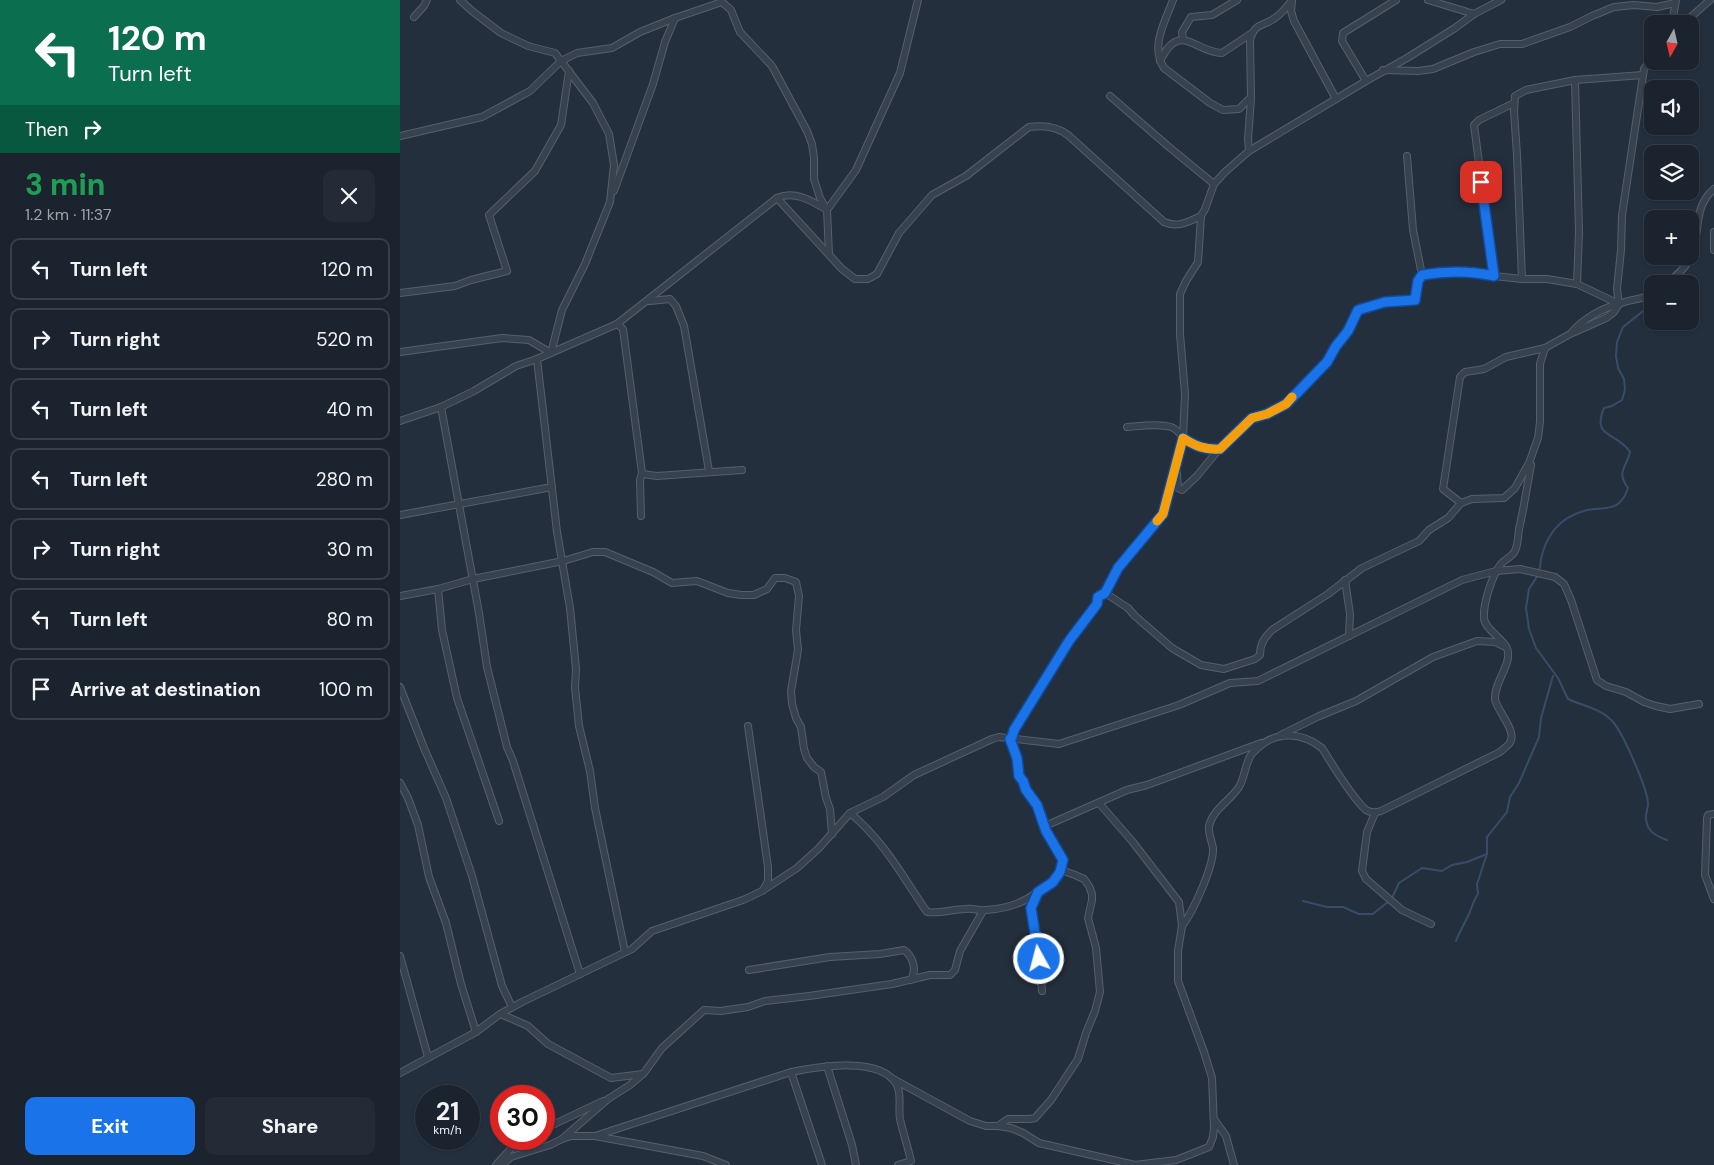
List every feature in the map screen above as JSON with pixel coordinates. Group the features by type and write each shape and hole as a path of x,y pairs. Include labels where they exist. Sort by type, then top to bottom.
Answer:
{"street":[{"path":"414,16 427,0"},
{"path":"460,0 472,12 500,33 528,46 555,53 593,103 609,134 614,165 610,202"},
{"path":"828,210 856,170 900,73 918,0"},
{"path":"1173,0 1157,41 1160,61 1164,68 1210,103 1223,110 1239,109 1250,98"},
{"path":"1183,39 1182,32 1191,17 1212,15 1237,0"},
{"path":"1160,61 1173,43 1183,39 1205,49 1222,53 1252,33 1256,28 1274,19 1292,0 1294,21 1336,99"},
{"path":"1366,81 1342,41 1343,33 1396,0"},
{"path":"1428,0 1474,14"},
{"path":"777,198 842,269 855,279 868,279 877,274 899,233 932,195 966,176 1029,127 1038,126 1051,127 1068,135 1164,222 1172,225 1183,225 1201,216 1214,184 1249,151 1383,70 1407,58 1456,28 1474,14 1501,0"},
{"path":"1693,15 1710,0 1714,6"},
{"path":"400,136 482,117 530,91 561,61 577,53 612,48 640,32 724,1 731,10 740,32 772,66 807,131 812,144 814,179 820,198 828,210 828,254"},
{"path":"1383,70 1418,72 1433,69 1474,52 1500,44 1522,44 1570,27 1614,7 1634,5 1658,7 1676,2 1674,15"},
{"path":"551,353 562,310 585,264 610,202 675,18"},
{"path":"1249,151 1250,40 1252,33"},
{"path":"1619,304 1617,289 1622,215 1644,69"},
{"path":"400,294 455,286 507,271 490,215 535,171 561,125 569,71"},
{"path":"1522,279 1515,96 1526,90 1575,80 1643,75"},
{"path":"1575,80 1579,232 1577,284"},
{"path":"1110,96 1214,184"},
{"path":"1494,276 1474,125 1479,120 1514,103"},
{"path":"1177,464 1178,488 1182,490 1252,418 1267,414 1286,404 1297,393 1327,362 1336,346 1348,331 1358,310 1385,302 1415,300 1418,281 1422,275 1413,230 1407,156"},
{"path":"1676,275 1691,258 1695,245 1701,205 1714,189"},
{"path":"400,421 441,407 474,391 516,366 537,359 616,324 777,198 784,195 795,195 828,210"},
{"path":"1010,739 1069,641 1097,604 1098,597 1105,593 1118,568 1163,514 1183,438 1184,394 1180,334 1180,294 1198,262 1201,216"},
{"path":"1714,232 1714,250"},
{"path":"1422,275 1476,272 1522,279 1547,279 1577,284 1619,304"},
{"path":"1460,503 1443,489 1460,377 1464,372 1484,369 1506,357 1545,348 1570,334 1606,318 1614,312 1619,304 1644,297"},
{"path":"646,301 670,299 676,306 689,351 709,471"},
{"path":"616,324 624,329 642,474 640,480 641,516"},
{"path":"400,352 502,338 529,340 551,353"},
{"path":"1105,593 1128,608 1182,655 1192,658 1201,665 1224,670 1255,659 1260,656 1260,646 1265,636 1272,630 1328,594 1362,568 1419,541 1429,530 1448,518 1460,503 1472,499 1504,498 1516,488 1530,461 1538,438 1540,364 1545,348"},
{"path":"537,359 557,532 571,617 579,726 590,771 595,808 625,952"},
{"path":"441,407 460,504 487,667 496,706 507,747 580,974"},
{"path":"1127,427 1171,427 1196,446 1209,450 1220,449"},
{"path":"1280,735 1304,738 1322,748 1359,802 1367,811 1375,813 1381,812 1500,752 1510,744 1509,727 1496,702 1495,692 1508,659 1506,648 1498,635 1487,626 1484,619 1487,598 1496,571 1502,562 1516,551 1531,466 1530,461"},
{"path":"642,474 657,476 742,470"},
{"path":"400,515 552,487"},
{"path":"400,596 563,561 593,552 605,552 652,572 672,583 697,581 728,593 754,595 768,589 775,578 785,578 796,582 799,596 796,630 798,650 791,691 792,704 801,727 807,758 821,772 830,809 832,834"},
{"path":"401,1071 476,1032 512,1007 632,949 652,931 743,900 762,891 796,868 832,834 850,813 883,797 914,775 992,738 999,737 1059,744 1179,705 1230,683 1258,681 1462,580 1496,571 1520,569 1555,577 1564,584 1581,630 1593,671 1598,680 1606,686 1626,692 1656,706 1670,709 1699,704"},
{"path":"1345,580 1350,614 1350,636"},
{"path":"438,588 442,630 457,698 499,820"},
{"path":"1045,826 1127,790 1147,785 1266,742 1317,717 1356,701 1440,654 1477,641 1495,642 1506,648"},
{"path":"400,687 446,798 472,876 502,986 512,1007"},
{"path":"748,726 768,867 768,880 762,891"},
{"path":"850,813 883,846 927,912 934,913 967,908 983,911 1010,906 1031,897 1053,882 1061,870 1063,860 1045,826 1037,805 1019,776 1017,758 1010,739"},
{"path":"1182,926 1197,901 1210,865 1213,849 1209,827 1216,810 1228,801 1239,786 1251,755 1266,742"},
{"path":"400,783 418,825 429,877 446,923 461,984 476,1032"},
{"path":"595,1136 791,1072 827,1066 876,1069 980,1125 1011,1128 1023,1132 1038,1143 1135,1165 1176,1160 1209,1147 1213,1137 1213,1117 1212,1087 1208,1064 1178,981 1178,951 1182,926 1179,902 1132,841 1099,803"},
{"path":"1375,813 1367,832 1362,871 1366,879 1402,910 1431,924"},
{"path":"1714,814 1708,815 1707,818 1705,875 1714,899"},
{"path":"998,1126 1008,1119 1034,1118 1055,1096 1078,1059 1100,992 1096,948 1088,918 1092,900 1089,886 1084,879 1061,870"},
{"path":"1038,892 1031,908 1038,943 1042,991"},
{"path":"555,1124 608,1099 630,1085 644,1074 662,1048 704,1010 721,1012 748,1007 765,1000 866,988 930,975 950,975 955,970 960,951 983,911"},
{"path":"749,970 830,957 880,954 904,950 912,960 913,976 911,980"},
{"path":"400,956 428,1057"},
{"path":"500,1014 528,1026 548,1044 611,1078 644,1074"},
{"path":"827,1066 852,1145 856,1165"},
{"path":"791,1072 822,1165"},
{"path":"893,1079 900,1092 900,1121 911,1160 898,1165"},
{"path":"562,1139 608,1099"},
{"path":"1213,1117 1226,1136 1234,1165"},
{"path":"502,1165 511,1158 562,1139 572,1136 595,1136 703,1156 726,1165"},
{"path":"496,1165 510,1150"}],"waterway":[{"path":"1539,570 1546,544 1554,530 1561,523 1582,511 1617,505 1625,496 1628,488 1622,474 1630,452 1619,441 1603,430 1601,418 1604,408 1622,400 1625,390 1624,379 1618,368 1616,356 1617,342 1623,327 1644,310"},
{"path":"1538,575 1529,589 1526,608 1529,629 1536,648 1558,678 1568,699 1592,708 1613,722 1640,775 1647,797 1646,818 1648,827 1656,835 1667,840"},
{"path":"1456,941 1478,894 1477,884 1487,854 1487,837 1507,812 1510,797 1519,783 1539,737 1541,718 1553,676"},
{"path":"1392,898 1399,883 1422,868 1442,871 1452,865 1467,862 1487,854"},
{"path":"1303,901 1327,907 1343,907 1359,914 1373,914 1389,901"}],"slow traffic":[{"path":"1157,521 1163,514 1183,438 1196,446 1209,450 1220,449 1252,418 1267,414 1286,404 1292,397"}],"route":[{"path":"1039,959 1031,908 1038,892 1053,882 1060,872 1063,860 1046,831 1037,805 1019,776 1017,758 1010,739 1014,730 1059,656 1097,604 1098,597 1105,593 1118,568 1163,514 1183,438 1196,446 1209,450 1220,449 1252,418 1267,414 1286,404 1327,362 1336,346 1348,331 1358,310 1385,302 1415,300 1418,281 1422,275 1476,272 1494,276 1481,182"}]}
